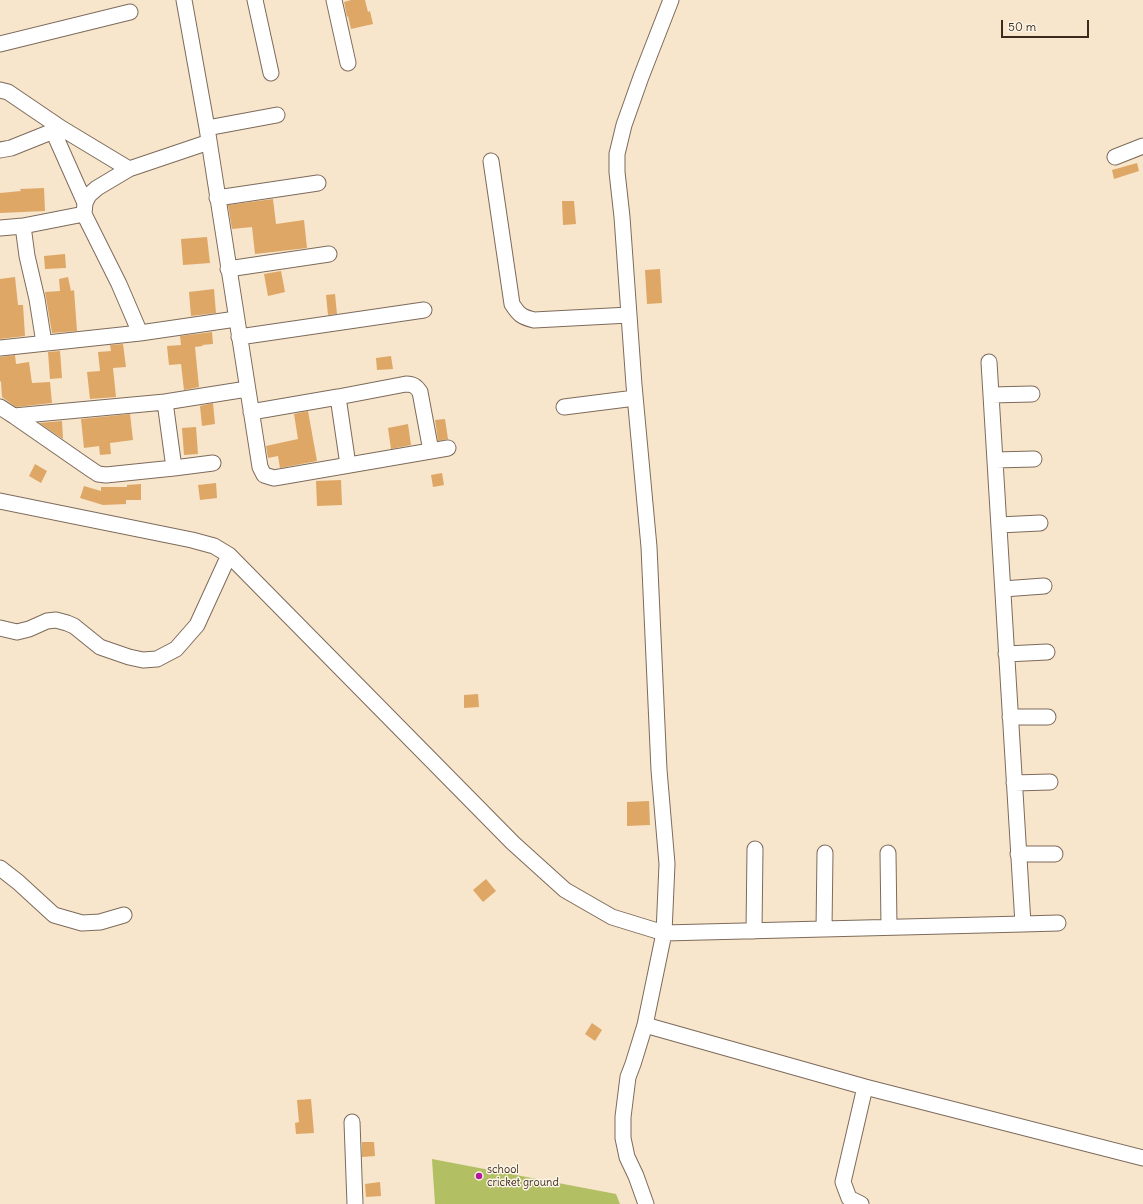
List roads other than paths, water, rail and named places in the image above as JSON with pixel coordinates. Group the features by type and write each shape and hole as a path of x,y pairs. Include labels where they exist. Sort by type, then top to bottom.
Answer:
{"street":[{"path":"184,0 208,135 260,467 264,475 274,478 448,448"},
{"path":"255,0 271,73"},
{"path":"334,0 348,63"},
{"path":"646,1204 636,1176 626,1157 623,1131 624,1100 628,1078 645,1025 664,933 667,864 659,770 648,547 617,172 617,154 624,125 641,77 672,0"},
{"path":"0,44 130,12"},
{"path":"0,90 8,92 57,130 129,169"},
{"path":"84,209 89,195 97,188 129,169 208,135 277,115"},
{"path":"0,150 11,148 57,130"},
{"path":"57,130 84,209 140,333"},
{"path":"1115,157 1143,146"},
{"path":"491,161 512,304 518,312 524,317 534,320 629,315"},
{"path":"217,198 318,183"},
{"path":"0,228 23,226 84,209"},
{"path":"23,226 26,256 37,299 44,343"},
{"path":"228,269 329,254"},
{"path":"239,337 424,310"},
{"path":"0,348 140,333 236,319"},
{"path":"989,362 1023,924"},
{"path":"251,412 412,384 417,387 420,392 431,451"},
{"path":"14,416 165,402 247,389"},
{"path":"991,395 1032,394"},
{"path":"338,397 348,465"},
{"path":"564,407 635,398"},
{"path":"165,402 174,468"},
{"path":"0,407 98,474 106,475 213,463"},
{"path":"995,460 1034,459"},
{"path":"0,501 192,540 214,546 229,555 513,842 565,890 612,917 664,933 1058,923"},
{"path":"999,525 1040,523"},
{"path":"0,628 17,632 29,629 47,621 56,620 74,626 100,646 129,658 143,660 157,659 176,649 197,625 229,555"},
{"path":"1003,589 1044,586"},
{"path":"1006,654 1047,652"},
{"path":"1010,717 1048,717"},
{"path":"1014,783 1050,782"},
{"path":"754,930 755,849"},
{"path":"824,929 825,853"},
{"path":"888,853 890,927"},
{"path":"1018,854 1055,854"},
{"path":"0,868 18,882 54,915 82,923 100,922 124,915"},
{"path":"645,1025 865,1087 1143,1158"},
{"path":"861,1204 849,1198 843,1182 865,1087"},
{"path":"352,1122 355,1204"}],"place":[{"name":"school cricket ground","path":"479,1176"}]}
